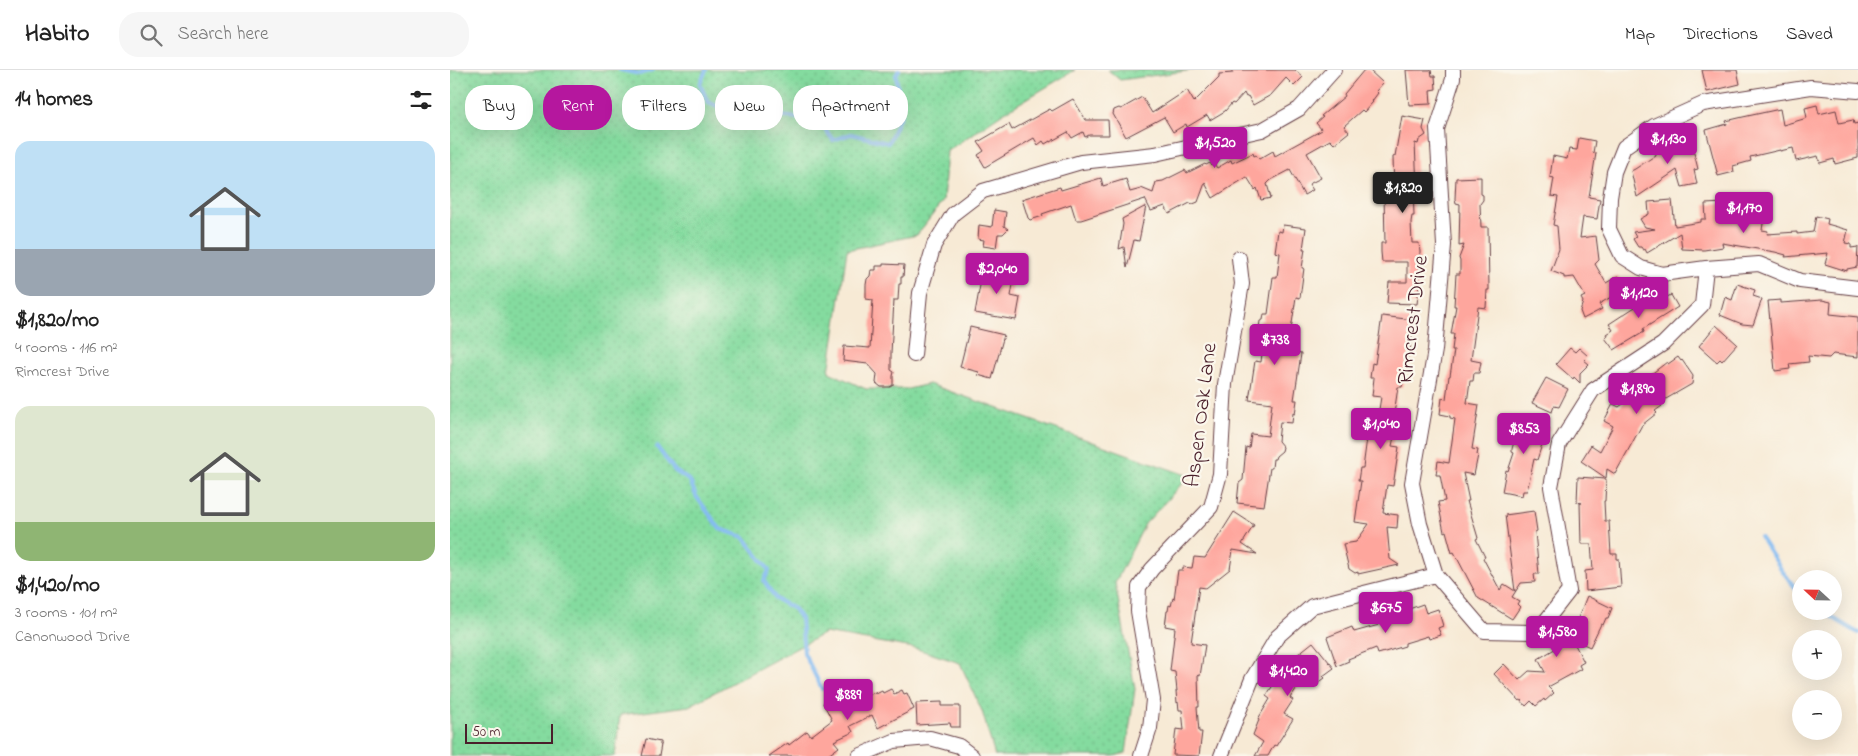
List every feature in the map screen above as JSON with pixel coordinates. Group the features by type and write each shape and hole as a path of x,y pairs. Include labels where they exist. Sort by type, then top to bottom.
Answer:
{"street":[{"path":"914,355 920,293 934,245 953,214 984,191 1081,162 1155,154 1262,130 1299,109 1334,70"},
{"name":"Rimcrest Drive","path":"1453,70 1453,79 1438,129 1444,245 1435,350 1412,483 1420,524 1436,575 1484,630 1537,632 1569,591 1551,487 1558,444 1593,390 1663,344 1702,305 1706,268"},
{"path":"1858,90 1811,87 1704,104 1654,126 1624,147 1614,172 1610,198 1609,228 1622,256 1641,268 1662,274 1758,264 1800,281 1858,288"},
{"name":"Aspen Oak Lane","path":"1141,756 1150,728 1153,700 1138,611 1139,587 1152,569 1211,507 1220,474 1226,384 1242,284 1239,258"},
{"path":"1221,756 1252,680 1277,637 1312,606 1436,575"},
{"path":"859,756 894,740 930,738 960,746 972,756"}],"green space":[{"path":"450,70 1075,70 1003,113 947,151 943,201 917,235 847,250 829,372 866,389 908,389 929,384 1189,476 1145,524 1115,583 1135,689 1126,753 1114,756 995,756 982,711 960,663 914,648 825,633 689,706 620,715 615,756 450,756"},
{"path":"1108,70 1194,70 1120,80"}],"building":[{"path":"1231,70 1295,70 1303,77 1294,86 1286,78 1271,95 1253,105 1244,93 1234,104 1232,103 1225,111 1210,120 1207,115 1187,127 1186,124 1173,132 1164,117 1126,137 1113,114 1114,110 1121,109 1142,97 1152,113 1187,90 1194,102 1219,77 1219,74 1233,73"},
{"path":"1364,70 1369,70 1383,83 1376,91 1378,93 1373,102 1364,112 1362,110 1344,126 1349,132 1334,144 1330,140 1307,153 1321,178 1309,184 1313,190 1304,195 1290,170 1267,184 1271,198 1261,200 1257,188 1255,190 1247,177 1213,198 1205,183 1198,202 1190,203 1169,214 1165,206 1151,211 1145,199 1081,220 1076,220 1071,204 1042,214 1043,216 1030,220 1028,218 1022,199 1060,187 1061,190 1101,178 1103,186 1126,179 1130,192 1141,188 1153,193 1156,182 1163,181 1185,170 1187,173 1210,163 1212,166 1214,164 1217,168 1231,160 1232,163 1253,153 1259,159 1273,151 1275,156 1322,130 1316,123 1323,117 1321,116 1345,96 1344,94"},
{"path":"1406,70 1431,70 1432,76 1435,76 1436,89 1430,90 1431,104 1409,105"},
{"path":"1702,70 1737,70 1740,84 1707,92"},
{"path":"1073,99 1086,120 1108,120 1109,135 1089,135 1085,137 1083,132 1072,138 1068,132 1050,142 1045,144 1043,141 1038,145 1034,138 985,167 978,155 984,151 978,142 1009,124 1012,130 1048,110 1052,111"},
{"path":"1817,105 1819,114 1836,110 1839,123 1853,120 1854,124 1858,123 1858,158 1835,164 1834,159 1820,163 1818,156 1796,161 1793,148 1750,157 1751,161 1733,166 1734,172 1718,176 1706,130 1727,124 1726,121 1780,109 1783,125 1807,118 1805,108"},
{"path":"1402,116 1425,120 1423,129 1426,135 1419,140 1418,144 1415,143 1417,187 1413,187 1414,216 1412,216 1411,222 1412,243 1419,243 1420,252 1417,304 1387,303 1389,282 1407,282 1407,262 1382,262 1381,252 1381,243 1385,243 1384,194 1394,193 1393,157 1395,156"},
{"path":"1689,133 1698,169 1694,170 1697,184 1682,187 1677,170 1637,197 1631,171 1656,155 1654,145 1670,142 1669,139"},
{"path":"1579,138 1595,141 1593,153 1596,153 1589,197 1600,199 1597,219 1583,217 1580,238 1596,236 1599,260 1595,264 1606,283 1618,276 1625,289 1599,304 1602,309 1583,319 1580,311 1583,302 1581,298 1585,296 1574,277 1564,278 1564,276 1551,271 1559,249 1557,226 1553,225 1558,197 1551,196 1554,178 1550,177 1553,156 1567,159 1569,149 1577,150"},
{"path":"1481,177 1483,200 1480,204 1481,227 1488,227 1489,290 1487,290 1486,308 1478,307 1471,360 1481,362 1479,373 1474,373 1473,381 1470,381 1467,403 1479,405 1472,449 1478,450 1478,455 1474,475 1463,473 1469,501 1467,501 1478,538 1476,539 1485,557 1483,558 1500,590 1504,584 1515,591 1505,515 1534,511 1539,574 1534,574 1535,582 1521,583 1512,597 1519,601 1517,604 1520,607 1512,619 1478,598 1454,552 1452,553 1446,531 1444,532 1438,502 1445,501 1440,475 1436,475 1438,461 1449,463 1455,419 1440,414 1442,398 1446,399 1454,350 1452,350 1454,334 1451,334 1456,306 1454,306 1456,274 1460,274 1459,258 1464,245 1459,246 1460,204 1456,203 1455,199 1456,178"},
{"path":"1672,200 1675,226 1701,222 1701,219 1706,219 1705,204 1724,203 1765,211 1762,230 1768,231 1767,234 1813,232 1816,216 1828,219 1827,224 1848,230 1845,243 1851,244 1851,248 1858,247 1857,267 1847,269 1847,271 1825,264 1828,253 1785,257 1786,255 1775,252 1722,243 1723,247 1704,250 1682,249 1680,233 1647,253 1645,249 1643,250 1641,247 1638,247 1633,239 1636,237 1633,232 1655,229 1645,227 1640,219 1649,214 1648,202"},
{"path":"1146,206 1139,241 1134,240 1127,268 1124,247 1119,249 1122,219"},
{"path":"994,210 1006,212 1004,226 1008,229 1003,234 998,234 996,248 983,246 984,240 978,239 979,225 992,227"},
{"path":"1283,225 1306,228 1300,298 1296,297 1288,350 1301,354 1294,400 1297,400 1295,414 1293,413 1292,423 1280,422 1278,441 1283,447 1282,451 1273,459 1272,468 1270,468 1264,506 1237,503 1239,483 1243,480 1246,447 1249,448 1251,434 1268,436 1272,403 1249,400 1255,361 1261,362 1264,337 1258,335 1260,321 1263,320 1264,314 1268,314 1273,277 1277,277 1280,253 1275,252 1278,231 1282,232"},
{"path":"883,264 904,265 903,277 901,277 901,284 899,284 898,300 894,300 891,370 894,372 893,385 890,387 881,387 876,383 877,374 868,364 843,361 844,346 870,348 873,300 866,299 866,285 871,270 876,270 876,266 883,266"},
{"path":"983,269 1015,273 1011,296 1020,298 1016,320 975,313"},
{"path":"1737,284 1755,290 1753,296 1762,299 1753,325 1742,324 1720,315 1725,297 1732,300"},
{"path":"1659,293 1667,297 1671,295 1678,307 1643,329 1644,332 1614,350 1605,338 1613,330 1609,324"},
{"path":"1781,300 1781,303 1822,300 1831,302 1830,314 1858,317 1858,357 1833,354 1829,358 1808,356 1809,362 1789,364 1790,369 1775,371 1768,301"},
{"path":"1382,316 1414,320 1409,356 1407,356 1402,387 1398,387 1394,414 1398,418 1392,446 1399,447 1393,486 1387,485 1383,513 1398,515 1397,528 1387,527 1390,559 1399,565 1358,574 1358,572 1355,573 1349,569 1343,544 1356,542 1369,524 1355,522 1361,481 1358,481 1360,468 1363,468 1367,438 1364,437 1367,420 1377,422 1381,397 1372,396 1374,378 1370,378 1372,363 1375,364"},
{"path":"1716,325 1737,344 1722,361 1720,359 1717,362 1699,346"},
{"path":"970,327 1004,335 992,379 978,375 979,372 960,367"},
{"path":"1570,348 1575,352 1579,348 1588,356 1584,360 1589,364 1580,373 1580,383 1556,364"},
{"path":"1678,357 1693,376 1692,384 1659,403 1662,406 1655,411 1657,413 1642,425 1615,474 1607,469 1606,478 1581,461 1591,445 1600,451 1613,426 1604,421 1613,404 1619,407 1637,393 1633,388 1667,362 1668,364"},
{"path":"1546,378 1568,389 1559,407 1554,406 1552,412 1532,403"},
{"path":"1521,416 1547,424 1550,429 1546,432 1537,460 1534,459 1527,491 1523,491 1522,496 1502,492 1506,470 1508,471 1514,453 1512,449"},
{"path":"1578,477 1606,479 1605,521 1609,521 1611,554 1617,554 1617,559 1619,559 1621,587 1586,591 1585,571 1593,570 1591,544 1581,544 1580,503 1582,503 1577,502"},
{"path":"1234,512 1254,525 1242,544 1257,554 1233,550 1230,569 1206,588 1199,587 1191,643 1205,645 1200,676 1198,675 1199,707 1197,707 1199,732 1202,732 1199,756 1173,755 1176,729 1184,730 1182,710 1179,710 1177,703 1175,672 1170,671 1175,628 1165,626 1167,611 1174,599 1178,570 1183,570 1183,567 1192,568 1194,557 1205,558"},
{"path":"1587,596 1612,608 1608,618 1606,618 1603,625 1601,624 1590,647 1572,639 1584,662 1579,665 1581,669 1548,687 1554,693 1545,701 1544,699 1536,706 1531,701 1526,706 1494,674 1504,664 1519,680 1529,671 1545,672 1538,659 1563,644 1567,645"},
{"path":"1423,604 1426,613 1438,609 1443,626 1438,628 1441,635 1429,639 1428,636 1405,643 1405,646 1378,654 1376,648 1348,659 1349,661 1337,666 1327,637 1352,627 1354,632 1379,625 1377,618"},
{"path":"1313,642 1334,668 1314,686 1309,680 1306,683 1303,679 1290,698 1293,700 1284,714 1293,719 1268,756 1255,756 1263,742 1253,735 1258,719 1270,699 1266,696 1283,670 1289,673 1304,662 1298,654"},
{"path":"891,689 894,694 902,690 904,694 907,693 914,709 878,728 872,715 850,726 853,732 834,741 839,747 827,756 769,756 788,743 789,745 807,731 811,736 832,720 823,703 835,697 836,700 856,690 860,699 875,692 876,694 882,691 883,693"},
{"path":"942,702 942,706 960,706 960,727 951,727 950,723 917,725 916,703"},
{"path":"646,739 660,742 659,756 642,756"}],"waterway":[{"path":"620,70 640,74 653,70"},
{"path":"706,70 700,84 708,102 731,112 744,87 760,94 767,114 819,121 833,140 851,134 888,143 901,114 896,75 899,70"},
{"path":"657,447 675,471 690,481 696,496 720,529 744,537 769,570 764,581 776,599 794,609 801,619 804,653 822,689"},
{"path":"1760,537 1792,584"},
{"path":"1837,620 1858,633"}]}
